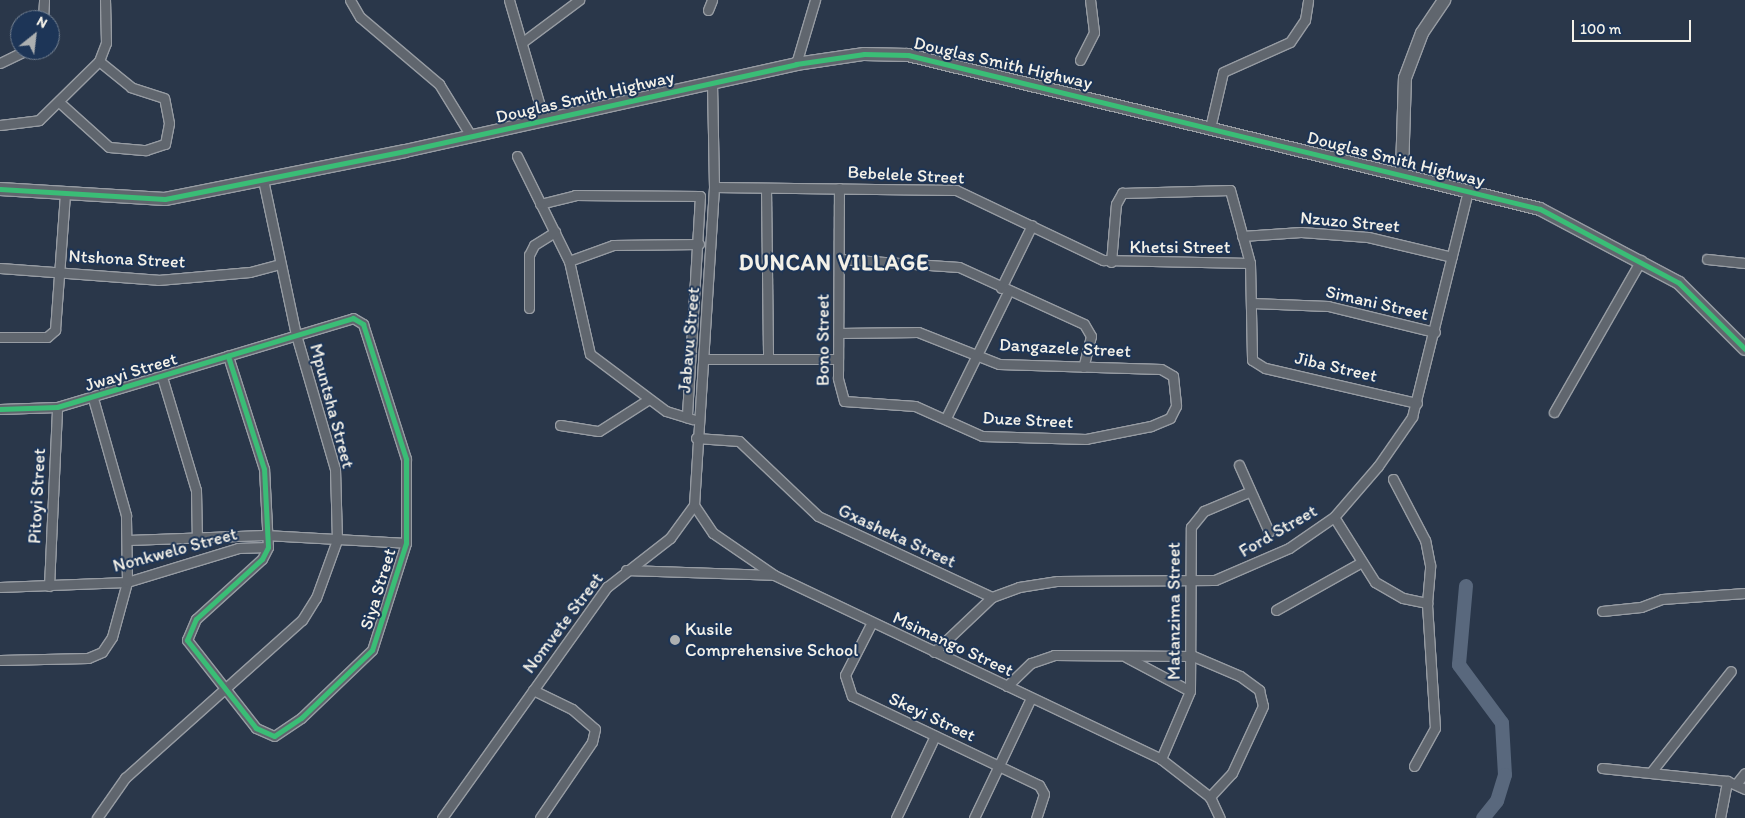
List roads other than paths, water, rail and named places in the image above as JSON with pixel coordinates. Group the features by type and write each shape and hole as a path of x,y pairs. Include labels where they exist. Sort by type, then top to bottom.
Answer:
{"street":[{"path":"0,125 31,124 60,102 99,61 106,43 105,0"},
{"path":"350,0 360,17 439,84 471,136"},
{"path":"509,0 524,41 544,120"},
{"path":"524,41 579,0"},
{"path":"708,10 712,0"},
{"path":"796,64 815,0"},
{"path":"1080,60 1094,32 1090,0"},
{"path":"1210,128 1223,72 1290,42 1304,20 1308,0"},
{"path":"1402,172 1405,78 1419,40 1444,0"},
{"name":"Douglas Smith Highway","path":"0,188 65,195 165,199 359,161 796,64 864,54 908,55 1402,172 1540,209 1638,258 1694,294 1745,349"},
{"path":"60,102 109,146 146,150 166,144 170,123 164,98 131,88 99,61"},
{"name":"Jabavu Street","path":"694,505 696,438 704,359 714,187 712,83"},
{"path":"517,156 569,261 590,354 650,399 688,418 698,420"},
{"name":"Mpuntsha Street","path":"98,818 125,778 226,691 302,620 316,598 336,540 335,469 296,335 264,180"},
{"name":"Bebelele Street","path":"714,187 964,191 1111,262"},
{"path":"766,188 768,359"},
{"name":"Bono Street","path":"839,188 838,359 844,401"},
{"path":"1111,262 1116,204 1126,192 1230,190 1250,263 1252,303"},
{"name":"Ford Street","path":"934,652 992,598 1038,582 1194,583 1252,567 1334,517 1383,460 1417,403 1468,190"},
{"path":"540,204 575,195 693,193 701,198 700,244 688,418"},
{"path":"0,337 46,337 56,326 62,273 65,195"},
{"path":"946,418 977,357 1032,225"},
{"path":"529,308 529,255 534,246 555,232"},
{"name":"Nzuzo Street","path":"1242,236 1301,232 1368,237 1452,256"},
{"path":"569,261 613,245 700,244"},
{"path":"840,258 947,263 1084,324 1091,336 1084,367"},
{"path":"1554,412 1638,258"},
{"path":"1707,259 1745,263"},
{"name":"Khetsi Street","path":"1111,262 1250,263"},
{"name":"Ntshona Street","path":"0,268 167,280 250,272 280,264"},
{"name":"Simani Street","path":"1252,303 1328,306 1434,332"},
{"name":"Jiba Street","path":"1252,303 1251,357 1265,368 1417,403"},
{"name":"Jwayi Street","path":"0,409 57,407 93,398 353,318"},
{"name":"Siya Street","path":"226,691 264,735 285,732 372,650 406,544 406,459 366,330 353,318"},
{"name":"Dangazele Street","path":"839,334 918,332 977,357 999,364 1166,371 1173,376 1176,406"},
{"path":"226,691 188,644 187,634 196,619 262,559 268,547 265,534 264,469 228,356"},
{"path":"704,359 838,359"},
{"path":"162,377 196,490 197,540"},
{"path":"0,660 88,658 102,652 112,637 127,582 128,540 122,488 93,398"},
{"path":"560,425 598,431 650,399"},
{"name":"Duze Street","path":"844,401 915,406 946,418 982,436 1086,439 1151,426 1170,418 1176,406"},
{"name":"Pitoyi Street","path":"49,586 57,407"},
{"name":"Gxasheka Street","path":"696,438 739,441 818,516 992,598"},
{"path":"1239,466 1249,492 1269,532"},
{"path":"1393,479 1425,540 1430,565 1427,603 1435,728 1414,766"},
{"name":"Matanzima Street","path":"1161,760 1190,690 1193,656 1193,522 1204,511 1249,492"},
{"path":"626,570 670,538 694,505"},
{"name":"Msimango Street","path":"694,505 713,533 774,575 870,624 1007,686 1030,700 1161,760 1210,797"},
{"path":"1334,517 1362,562 1382,588 1403,598 1427,603"},
{"path":"128,540 197,540 265,534 406,544"},
{"name":"Nonkwelo Street","path":"0,587 127,582 238,548 268,547"},
{"path":"1276,610 1362,562"},
{"name":"Nomvete Street","path":"442,818 607,587 626,570 774,575"},
{"path":"1602,612 1642,607 1662,599 1745,593"},
{"name":"Skeyi Street","path":"870,624 846,675 849,692 1042,788 1036,818"},
{"path":"1124,656 1190,690"},
{"path":"1007,686 1038,659 1124,656 1193,656 1253,684 1263,698 1260,716 1232,774 1210,797 1220,818"},
{"path":"1652,772 1731,671"},
{"path":"533,690 572,709 595,729 592,742 540,818"},
{"path":"974,818 1030,700"},
{"path":"896,818 935,736"},
{"path":"1602,768 1652,772 1732,783 1745,789"},
{"path":"1720,818 1732,783 1745,773"}],"waterway":[{"path":"1466,586 1459,665 1502,723 1505,775 1497,801 1483,818"}],"place":[{"name":"Kusile Comprehensive School","path":"675,640"}],"district":[{"name":"DUNCAN VILLAGE","path":"834,263"}]}
